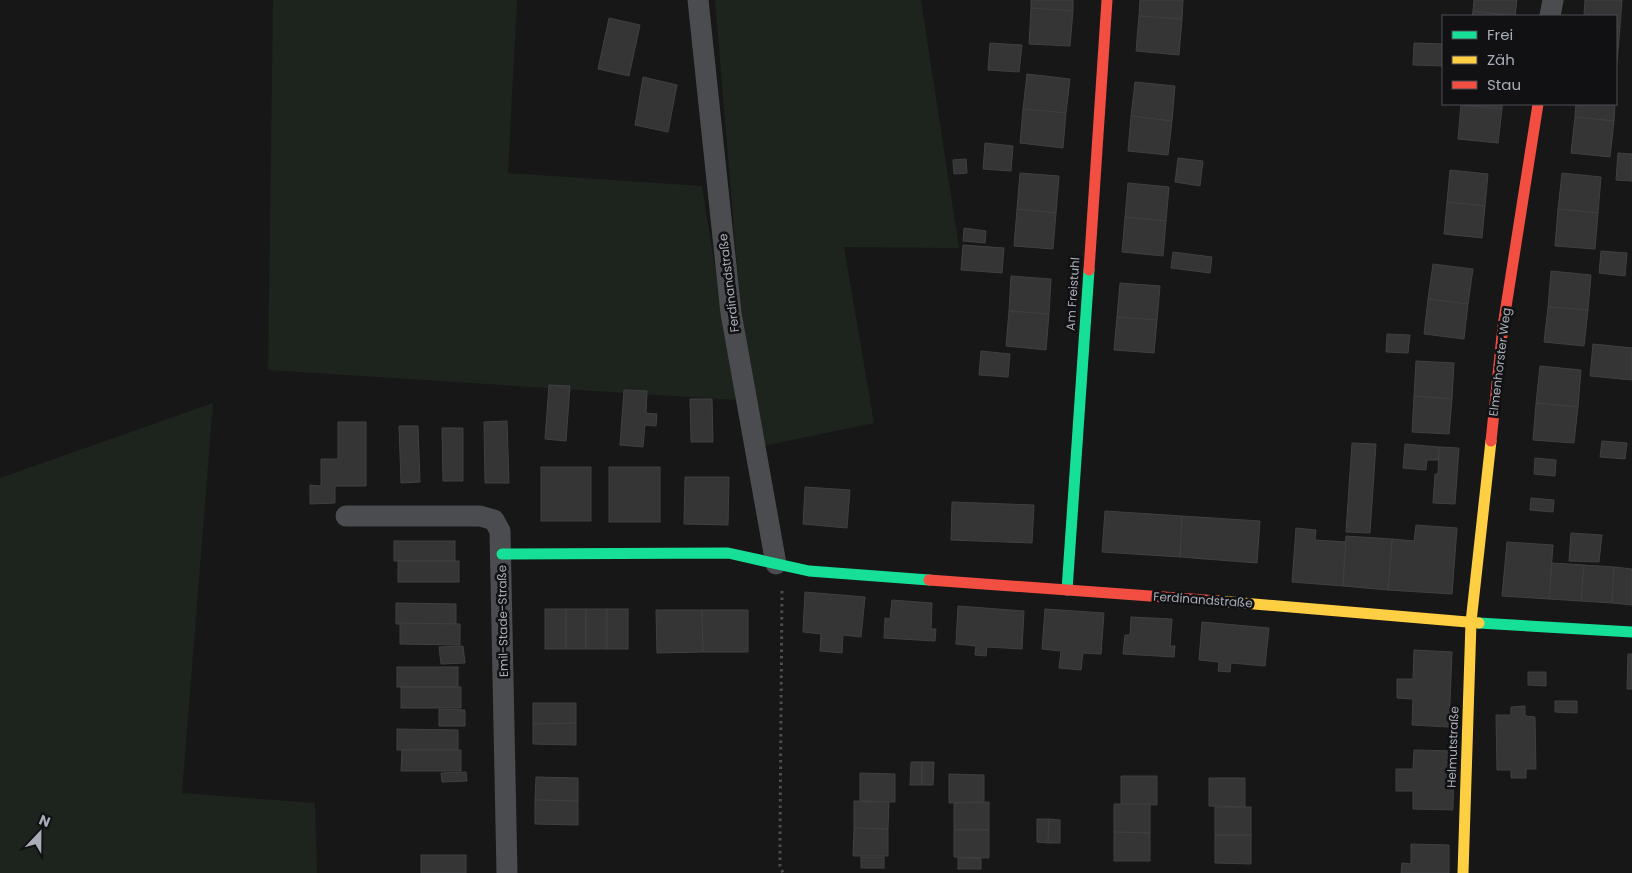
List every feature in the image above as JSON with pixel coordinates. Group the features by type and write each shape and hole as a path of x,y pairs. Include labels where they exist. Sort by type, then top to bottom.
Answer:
{"street":[{"name":"Ferdinandstraße","path":"698,0 731,314 776,564"},
{"name":"Am Freistuhl","path":"1067,590 1107,0"},
{"path":"1550,15 1553,0"},
{"name":"Elmenhorster Weg","path":"1471,622 1504,326 1538,105"},
{"name":"Emil-Stade-Straße","path":"346,516 480,516 494,520 500,531 502,554 507,873"},
{"name":"Ferdinandstraße","path":"502,554 728,553 809,571 1352,611 1471,622 1632,632"},
{"name":"Helmutstraße","path":"1463,873 1471,622"}],"path":[{"path":"776,564 783,595 780,839 780,866 783,873"}],"shaded area":[{"path":"273,0 517,0 508,173 702,186 736,400 268,370"},
{"path":"715,0 921,0 959,248 844,247 874,423 763,446 740,301"},
{"path":"213,403 182,793 315,803 317,873 0,873 0,478"}],"building":[{"path":"1031,0 1073,0 1073,11 1031,8"},
{"path":"1140,0 1183,0 1182,19 1139,16"},
{"path":"1474,0 1517,0 1515,15 1473,11"},
{"path":"1585,0 1622,0 1620,27 1617,27 1617,15 1584,15"},
{"path":"1031,8 1073,11 1070,46 1029,44"},
{"path":"1473,11 1507,15 1472,15"},
{"path":"1139,16 1182,19 1179,55 1136,51"},
{"path":"609,18 640,25 629,76 598,69"},
{"path":"1617,27 1620,27 1617,62"},
{"path":"990,43 1022,45 1019,72 988,70"},
{"path":"1414,43 1442,44 1442,66 1413,65"},
{"path":"1027,74 1070,79 1066,113 1023,109"},
{"path":"643,77 677,85 668,132 635,125"},
{"path":"1135,82 1175,86 1172,121 1131,116"},
{"path":"1461,105 1502,105 1502,109"},
{"path":"1461,105 1502,109 1498,143 1458,139"},
{"path":"1576,105 1615,105 1614,121 1575,117"},
{"path":"1023,109 1066,113 1063,148 1020,143"},
{"path":"1131,116 1172,121 1168,155 1128,151"},
{"path":"1575,117 1614,121 1610,157 1571,153"},
{"path":"985,143 1013,146 1011,171 983,169"},
{"path":"1618,153 1632,154 1632,181 1616,180"},
{"path":"1178,158 1203,161 1200,186 1175,182"},
{"path":"966,159 967,173 954,174 953,160"},
{"path":"1450,170 1488,174 1485,206 1447,202"},
{"path":"1020,173 1059,176 1056,213 1017,209"},
{"path":"1562,173 1601,177 1598,213 1558,209"},
{"path":"1128,183 1169,187 1166,221 1125,217"},
{"path":"1447,202 1485,206 1482,238 1444,234"},
{"path":"1017,209 1056,213 1053,249 1014,246"},
{"path":"1558,209 1598,213 1595,249 1555,246"},
{"path":"1125,217 1166,221 1163,256 1122,252"},
{"path":"964,228 986,231 985,243 963,241"},
{"path":"963,245 1004,248 1002,273 961,270"},
{"path":"1601,251 1627,253 1625,276 1599,273"},
{"path":"1173,252 1212,257 1210,273 1171,268"},
{"path":"1433,264 1473,269 1468,304 1428,299"},
{"path":"1551,271 1591,275 1588,310 1548,307"},
{"path":"1011,276 1051,279 1049,314 1009,311"},
{"path":"1120,283 1160,286 1157,320 1117,317"},
{"path":"1428,299 1468,304 1464,339 1424,334"},
{"path":"1548,307 1588,310 1584,346 1544,342"},
{"path":"1009,311 1049,314 1046,350 1006,346"},
{"path":"1117,317 1157,320 1154,353 1114,350"},
{"path":"1387,334 1410,335 1408,353 1386,352"},
{"path":"1593,344 1632,348 1632,380 1590,376"},
{"path":"981,351 1010,354 1008,377 979,375"},
{"path":"1416,361 1454,363 1452,399 1414,396"},
{"path":"1540,366 1581,370 1578,407 1536,403"},
{"path":"549,385 570,386 566,441 545,439"},
{"path":"624,390 647,391 646,413 657,414 656,426 645,425 643,447 620,445"},
{"path":"1414,396 1452,399 1449,434 1412,432"},
{"path":"690,399 712,399 713,442 691,442"},
{"path":"1536,403 1578,407 1574,443 1533,440"},
{"path":"507,421 509,483 485,483 484,422"},
{"path":"338,422 366,422 366,486 335,486 335,503 310,504 310,485 321,486 321,459 338,459"},
{"path":"399,426 418,426 420,482 401,483"},
{"path":"442,428 463,428 463,481 443,481"},
{"path":"1602,441 1627,443 1625,459 1600,457"},
{"path":"1352,443 1376,444 1370,533 1346,532"},
{"path":"1405,444 1439,447 1438,460 1427,460 1426,470 1403,468"},
{"path":"1439,447 1459,448 1455,504 1433,503 1435,474 1438,474"},
{"path":"1535,458 1556,460 1555,476 1534,474"},
{"path":"541,467 591,467 591,521 541,521"},
{"path":"609,467 660,467 660,522 609,522"},
{"path":"685,477 729,477 728,525 684,524"},
{"path":"805,487 850,490 847,528 803,524"},
{"path":"1531,498 1554,500 1553,512 1530,510"},
{"path":"952,502 1034,505 1032,543 951,540"},
{"path":"1105,511 1182,516 1180,557 1102,552"},
{"path":"1182,516 1260,521 1257,563 1180,557"},
{"path":"1416,525 1457,528 1452,594 1388,590 1392,539 1414,541"},
{"path":"1296,528 1316,530 1315,540 1346,542 1343,586 1292,582"},
{"path":"1571,533 1602,535 1599,562 1569,561"},
{"path":"1346,536 1392,539 1388,590 1343,586"},
{"path":"394,541 455,541 455,561 394,561"},
{"path":"1507,542 1553,545 1549,599 1502,596"},
{"path":"398,561 459,561 459,582 398,582"},
{"path":"1552,563 1584,565 1581,601 1549,599"},
{"path":"1584,565 1614,567 1612,603 1581,601"},
{"path":"1614,567 1632,569 1632,605 1612,603"},
{"path":"805,592 865,597 861,637 843,635 842,653 820,651 821,634 803,632"},
{"path":"892,600 932,603 931,629 936,629 935,641 884,638 885,618 890,619"},
{"path":"396,603 456,604 456,624 396,624"},
{"path":"958,606 1024,611 1022,649 987,647 986,656 975,655 976,646 956,644"},
{"path":"545,609 566,609 566,649 545,649"},
{"path":"566,609 586,609 586,649 566,649"},
{"path":"586,609 607,609 607,649 586,649"},
{"path":"607,609 628,609 628,649 607,649"},
{"path":"1045,609 1104,613 1101,654 1083,653 1081,670 1059,668 1061,651 1042,649"},
{"path":"656,610 702,610 703,652 657,653"},
{"path":"702,610 748,610 748,652 703,652"},
{"path":"1131,617 1172,619 1170,646 1175,646 1174,657 1123,654 1125,635 1130,635"},
{"path":"1202,622 1269,628 1265,666 1231,663 1230,672 1218,671 1219,662 1199,660"},
{"path":"400,623 460,624 460,645 400,644"},
{"path":"463,646 465,663 441,664 439,647"},
{"path":"1414,650 1452,652 1449,727 1412,725 1413,699 1397,698 1397,679 1413,679"},
{"path":"1628,654 1632,654 1632,689 1627,689"},
{"path":"397,667 458,667 458,687 397,687"},
{"path":"1528,672 1546,672 1546,686 1528,685"},
{"path":"401,687 461,687 461,708 401,708"},
{"path":"1555,701 1577,701 1577,713 1555,712"},
{"path":"533,703 576,703 576,723 533,724"},
{"path":"1525,706 1525,716 1535,717 1536,769 1526,769 1526,778 1511,778 1511,770 1497,770 1496,715 1511,715 1511,707"},
{"path":"439,709 465,710 465,726 439,726"},
{"path":"576,723 576,745 533,744 533,724"},
{"path":"397,729 458,730 458,750 397,750"},
{"path":"402,750 461,750 461,771 401,771"},
{"path":"1414,750 1454,751 1453,810 1413,809 1413,791 1396,791 1396,769 1413,769"},
{"path":"911,762 922,762 922,785 910,785"},
{"path":"922,762 934,762 933,785 922,785"},
{"path":"466,772 467,781 442,782 441,773"},
{"path":"860,773 895,774 895,802 860,801"},
{"path":"949,774 984,775 984,802 949,803"},
{"path":"1121,776 1157,776 1157,805 1121,804"},
{"path":"536,777 578,778 578,801 535,800"},
{"path":"1209,778 1245,778 1245,807 1209,806"},
{"path":"535,800 578,801 578,825 535,824"},
{"path":"854,801 889,802 888,829 854,828"},
{"path":"989,802 989,830 954,830 954,803"},
{"path":"1114,804 1150,804 1150,833 1114,832"},
{"path":"1215,807 1251,807 1251,835 1215,835"},
{"path":"1037,819 1049,819 1048,843 1037,842"},
{"path":"1049,819 1060,820 1060,843 1048,843"},
{"path":"854,828 888,829 888,856 853,856"},
{"path":"954,830 989,830 989,858 954,857"},
{"path":"1114,832 1150,833 1150,861 1114,861"},
{"path":"1215,835 1251,835 1251,864 1215,863"},
{"path":"1411,844 1449,845 1449,873 1401,873 1402,863 1411,864"},
{"path":"421,855 466,855 466,873 421,873"},
{"path":"861,857 884,857 884,868 861,868"},
{"path":"958,858 981,858 981,869 958,869"}],"traffic: fast":[{"path":"1067,590 1089,270"},
{"path":"502,554 728,553 809,571 929,580"},
{"path":"1479,623 1632,632"}],"traffic: slow":[{"path":"1463,873 1471,622 1491,441"},
{"path":"1219,601 1479,623"}],"traffic: jam":[{"path":"1089,270 1107,0"},
{"path":"1491,441 1503,326 1538,105"},
{"path":"929,580 1219,601"}]}
